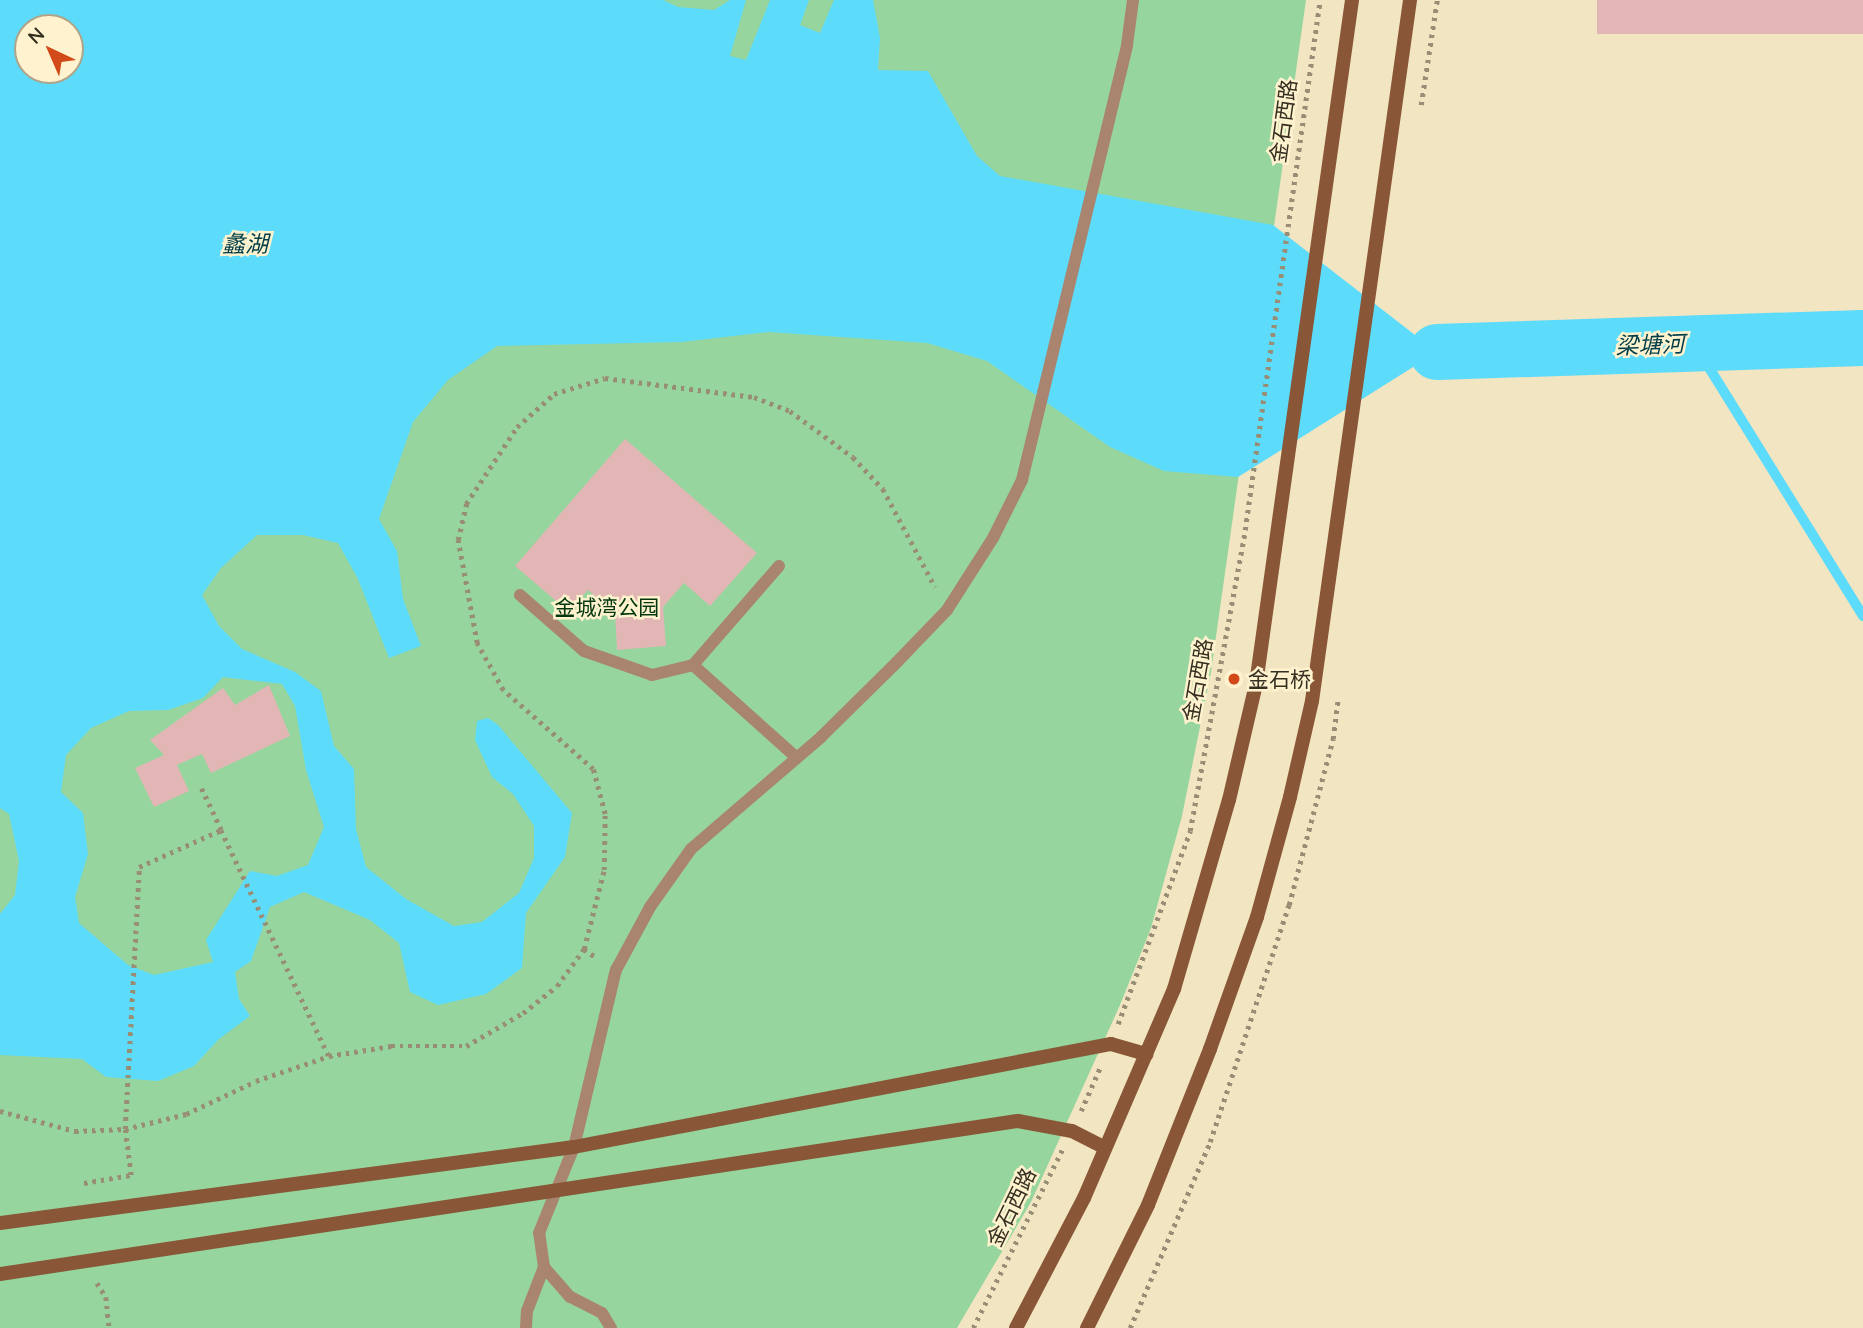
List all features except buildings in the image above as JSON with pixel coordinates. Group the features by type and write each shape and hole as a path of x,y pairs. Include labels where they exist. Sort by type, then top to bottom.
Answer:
{"main road":[{"path":"1016,1328 1084,1198 1174,989 1230,800 1256,684 1352,0"},
{"path":"1087,1328 1148,1205 1257,917 1312,701 1410,0"},
{"path":"0,1223 574,1147 1111,1044 1147,1054"},
{"path":"0,1274 1018,1121 1072,1131 1105,1148"}],"lane":[{"path":"526,1328 527,1311 544,1267 539,1233 552,1192 574,1147 616,970 650,907 691,849 796,757 947,610 993,538 1022,480 1036,412 1127,45 1133,0"},
{"path":"520,595 584,651 652,675 693,665 779,566"},
{"path":"693,665 796,757"},
{"path":"544,1267 570,1297 602,1313 611,1328"}],"path":[{"name":"金石西路","path":"974,1328 1072,1131 1111,1044 1190,831 1245,530 1320,0"},
{"path":"1421,108 1437,0"},
{"path":"0,1111 75,1131 125,1129 186,1115 256,1081 329,1056 391,1046 466,1046 523,1013 557,986 584,949 604,870 606,814 593,769 503,690 477,643 458,541 467,504 488,471 517,427 554,394 605,378 754,397 790,411 853,457 883,489 947,610"},
{"path":"200,786 329,1056"},
{"path":"84,1183 131,1175 125,1129 139,867 221,830"},
{"path":"96,1281 106,1297 109,1328"}],"green space":[{"name":"金城湾公园","path":"0,0 1306,0 1211,672 1182,816 1151,928 1120,1005 1031,1202 957,1328 0,1328"}],"water":[{"name":"蠡湖","path":"0,0 663,0 678,7 714,10 730,0 746,0 730,56 746,60 770,0 809,0 800,25 820,33 834,0 873,0 880,38 878,70 928,71 977,156 1000,176 1273,225 1437,352 1238,477 1164,471 1110,447 987,361 927,343 769,332 681,342 497,346 448,380 413,422 379,519 397,551 403,599 421,646 389,658 358,579 338,543 303,535 257,535 221,568 202,595 219,626 242,649 295,672 321,691 334,746 354,769 356,829 366,867 406,899 454,926 482,922 519,893 534,858 534,826 513,794 492,777 475,740 477,721 488,718 498,725 572,813 565,857 526,913 522,968 486,994 438,1005 410,992 399,943 370,920 304,892 270,907 251,961 235,972 239,999 250,1016 219,1039 194,1066 158,1081 106,1077 82,1059 0,1055 0,914 15,895 19,861 9,814 0,808","holes":["223,677 282,684 295,706 306,770 324,827 308,865 277,876 250,871 206,940 213,962 154,975 128,965 79,923 75,897 88,854 83,813 61,792 66,755 91,728 129,711 168,710 203,698"]}],"waterway":[{"name":"梁塘河","path":"1437,352 1863,338"},
{"path":"1695,345 1863,616"}],"place":[{"name":"金石桥","path":"1234,679"}]}
